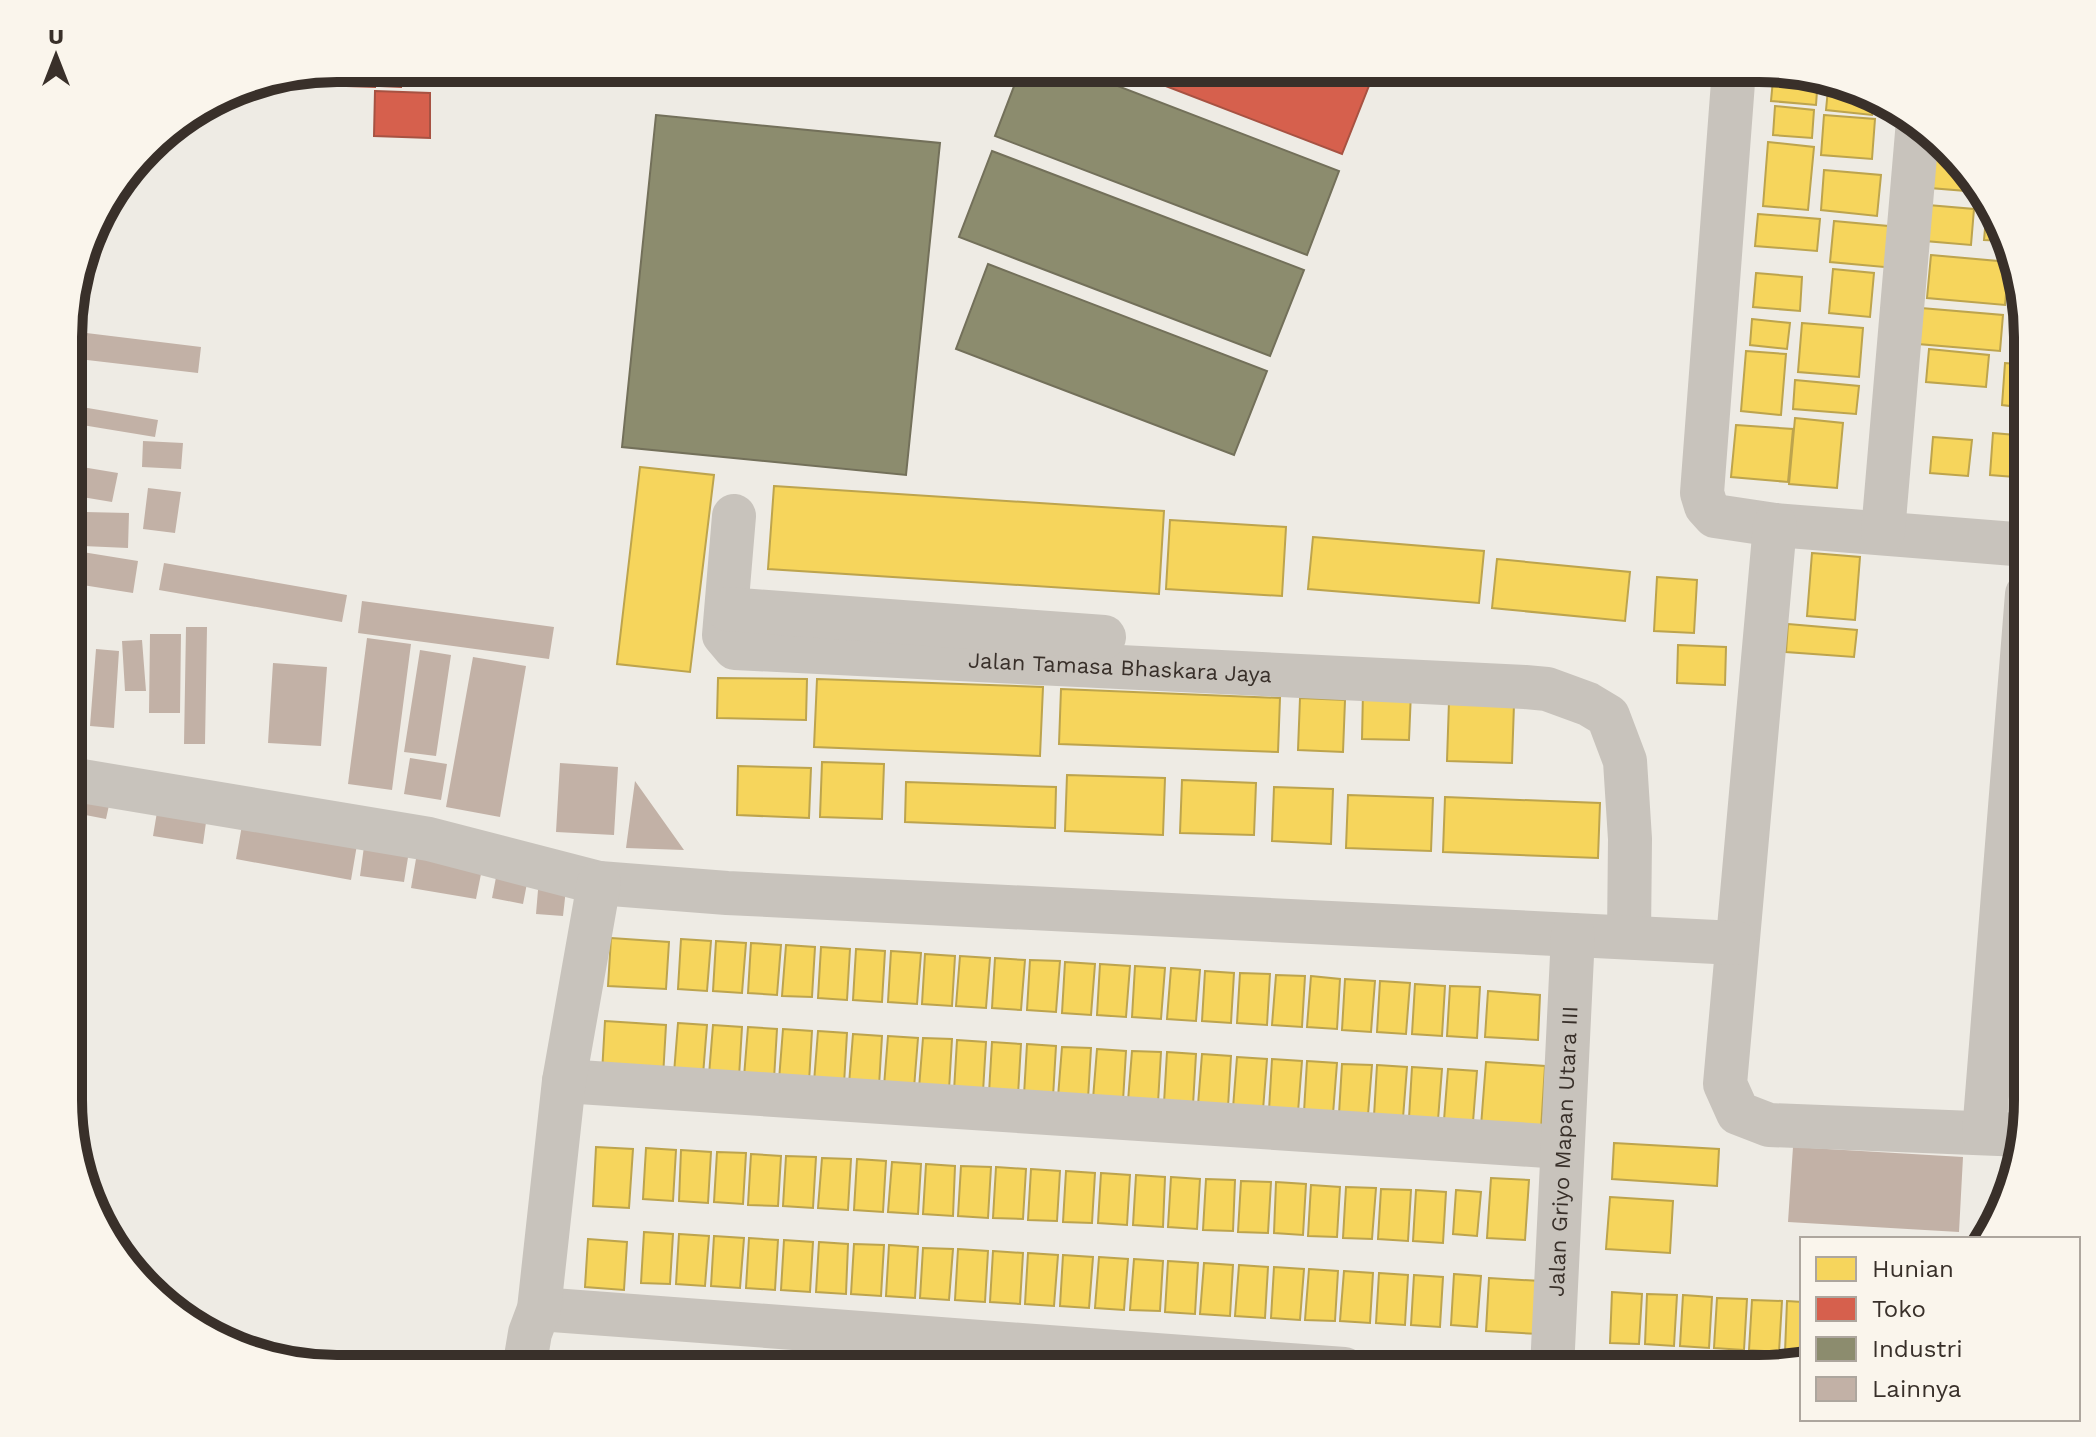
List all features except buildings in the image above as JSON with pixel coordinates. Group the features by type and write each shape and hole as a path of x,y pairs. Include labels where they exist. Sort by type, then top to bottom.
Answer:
{"street":[{"path":"1733,82 1702,493 1706,506 1715,516 1775,525 2013,544"},
{"path":"1883,532 1917,137"},
{"name":"Jalan Tamasa Bhaskara Jaya","path":"734,516 724,635 735,648 1547,689 1588,704 1608,716 1625,761 1630,839 1629,937"},
{"path":"1775,525 1725,1084 1738,1113 1769,1125 2004,1134 2013,923"},
{"path":"82,781 429,839 599,883 727,893 1736,943"},
{"path":"514,1355 531,1337 564,1081 599,883"},
{"name":"Jalan Griyo Mapan Utara III","path":"1553,1354 1573,935"},
{"path":"564,1081 1562,1147"},
{"path":"531,1337 977,1355"}]}
